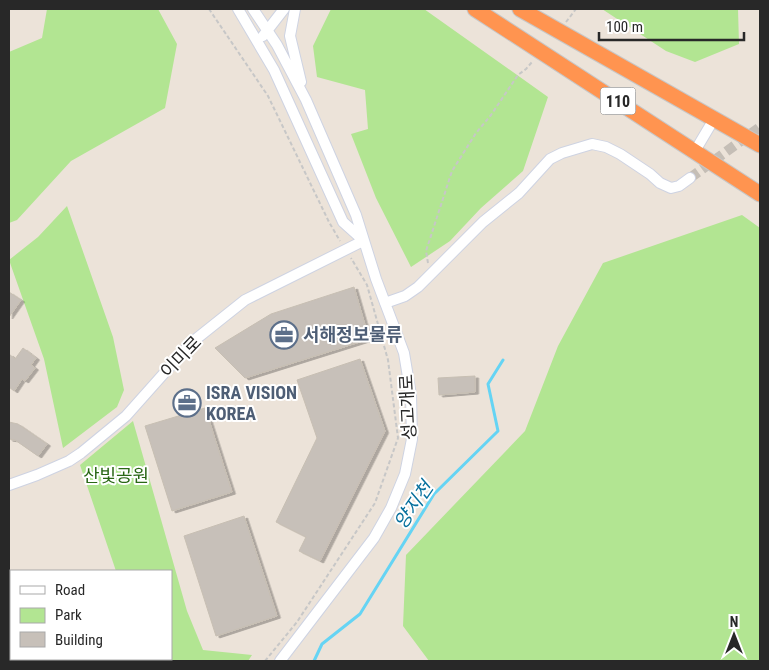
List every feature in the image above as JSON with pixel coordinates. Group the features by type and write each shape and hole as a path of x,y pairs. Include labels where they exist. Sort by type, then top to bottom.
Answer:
{"highway":[{"name":"110","path":"476,9 760,194"},
{"name":"110","path":"520,9 760,145"}],"street":[{"name":"성고개로","path":"238,9 274,70 342,222 363,241"},
{"name":"성고개로","path":"253,9 276,46 305,100 356,215 363,241 404,353 411,395 412,438 405,474 391,508 374,538 280,661"},
{"path":"258,42 284,9"},
{"path":"295,9 290,36 305,100"},
{"path":"695,151 714,119"},
{"path":"385,303 405,296 418,287 483,222 519,193 550,159 578,147 592,144 606,147 650,174 660,183 671,188 679,186 690,178"},
{"name":"이미로","path":"9,484 53,468 81,453 126,416 191,343 246,300 363,241"}],"path":[{"path":"209,9 268,96 329,222 367,285 386,350 398,438 375,504 296,622 265,661"},
{"path":"564,25 576,9"},
{"path":"429,275 426,251 452,171 476,132 491,115 518,75 532,62"}],"green space":[{"path":"47,9 158,9 177,44 165,108 71,161 17,220 9,223 9,52 42,38"},
{"path":"331,9 424,9 548,97 523,171 481,208 450,241 411,267 376,198 351,134 368,129 365,90 317,77 313,46"},
{"path":"602,9 738,9 739,44 695,62 666,51"},
{"path":"67,206 113,337 124,390 117,407 63,448 44,359 9,260 38,237"},
{"path":"742,215 760,228 760,661 429,661 403,626 406,555 525,431 558,346 603,263"},
{"name":"산빛공원","path":"133,421 187,611 203,650 252,655 248,661 27,661 172,660 172,570 116,570 80,465"}],"building":[{"path":"354,287 369,339 245,378 215,348 271,314"},
{"path":"9,292 21,300 9,317"},
{"path":"23,348 36,358 31,365 35,368 25,381 22,379 14,391 9,387 9,354 15,359"},
{"path":"360,359 385,431 320,561 299,551 306,537 276,522 317,438 297,380"},
{"path":"475,376 475,392 439,395 438,378"},
{"path":"205,408 232,492 172,511 145,426"},
{"path":"9,422 18,424 47,444 38,456 15,440 9,439"},
{"path":"244,516 277,616 216,636 184,536"}],"waterway":[{"name":"양지천","path":"314,661 322,644 360,614 434,494 498,431 488,384 503,360"}],"tunnel":[{"path":"690,178 760,127"}],"place":[{"name":"서해정보물류","path":"284,335"},
{"name":"ISRA VISION KOREA","path":"187,403"}]}
